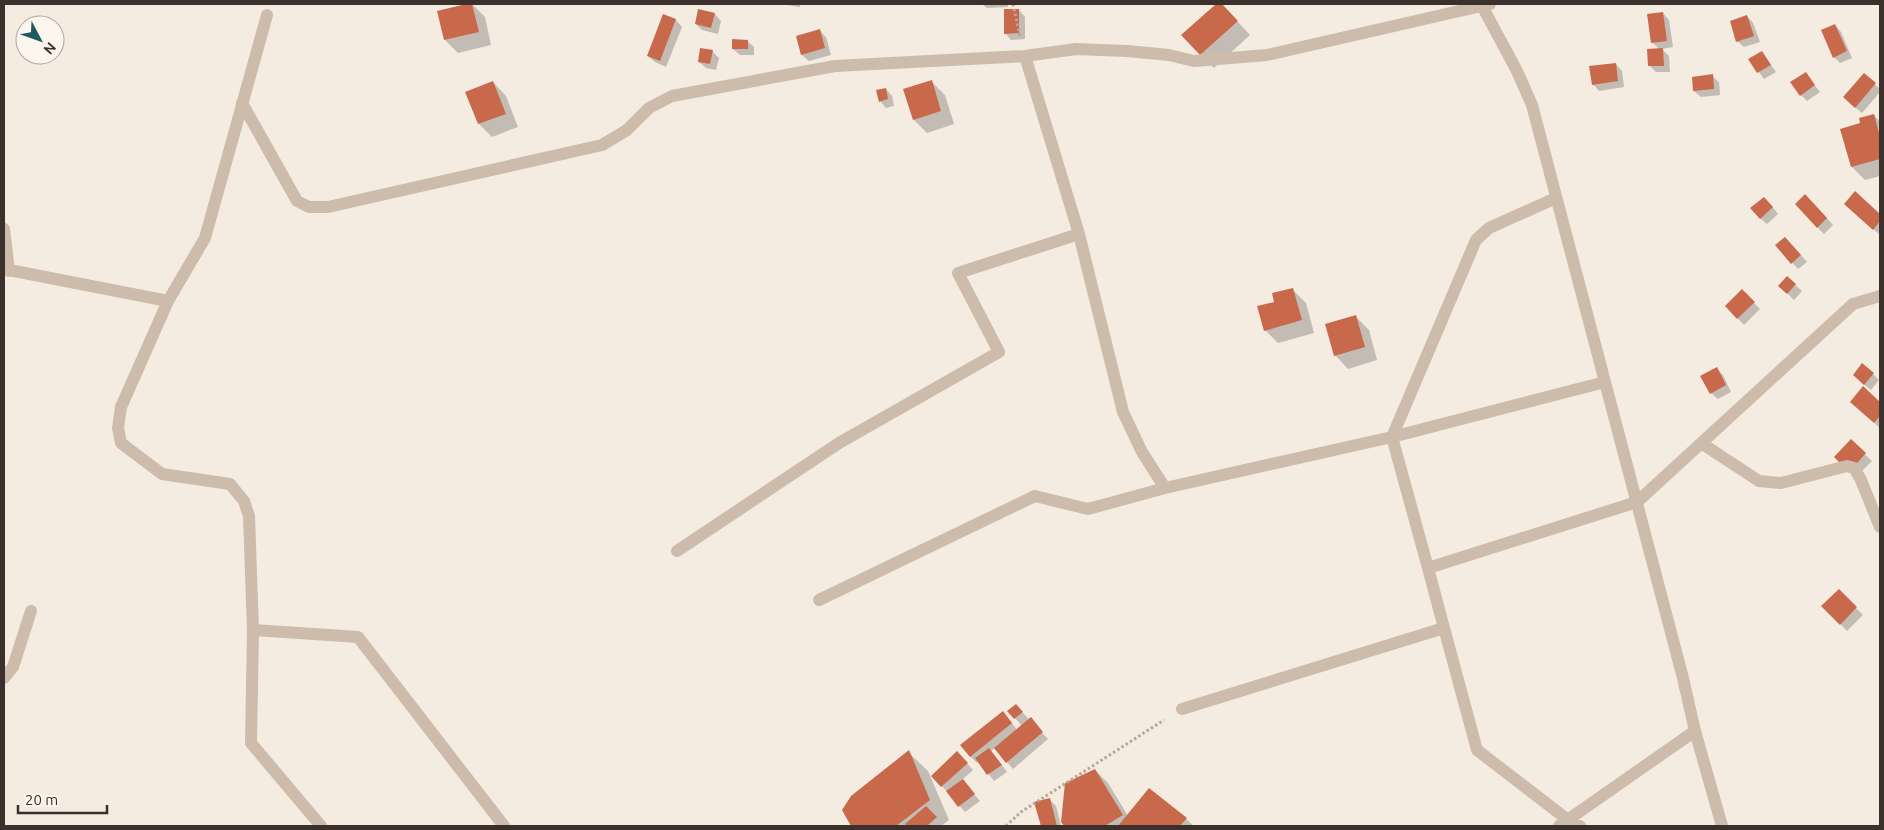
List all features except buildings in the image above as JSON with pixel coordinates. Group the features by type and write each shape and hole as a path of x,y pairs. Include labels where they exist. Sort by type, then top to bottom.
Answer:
{"street":[{"path":"242,103 297,201 309,207 328,208 602,145 627,130 649,108 672,96 835,66 1025,56 1076,49 1169,55 1194,61 1267,55 1484,4 1532,106 1683,678 1695,731 1722,826"},
{"path":"267,15 205,238 168,301 121,407 118,428 121,443 162,474 230,484 244,501 249,516 253,630 251,743 321,826"},
{"path":"1025,56 1080,234 1123,412 1142,452 1164,488"},
{"path":"1556,198 1489,228 1476,240 1392,436 1477,750 1563,823 1580,826"},
{"path":"4,229 6,270 168,301"},
{"path":"677,551 839,443 999,352 958,273 1080,234"},
{"path":"1428,568 1637,502 1853,304 1880,296"},
{"path":"819,600 1035,496 1088,509 1164,488 1392,436 1605,382"},
{"path":"1701,443 1758,482 1781,483 1847,466 1854,468 1861,480 1880,527"},
{"path":"4,678 13,667 31,611"},
{"path":"1182,709 1444,628"},
{"path":"253,630 358,637 504,826"},
{"path":"1563,823 1695,731"}],"path":[{"path":"1013,4 1025,56"},
{"path":"1006,826 1021,812 1182,709"}]}
